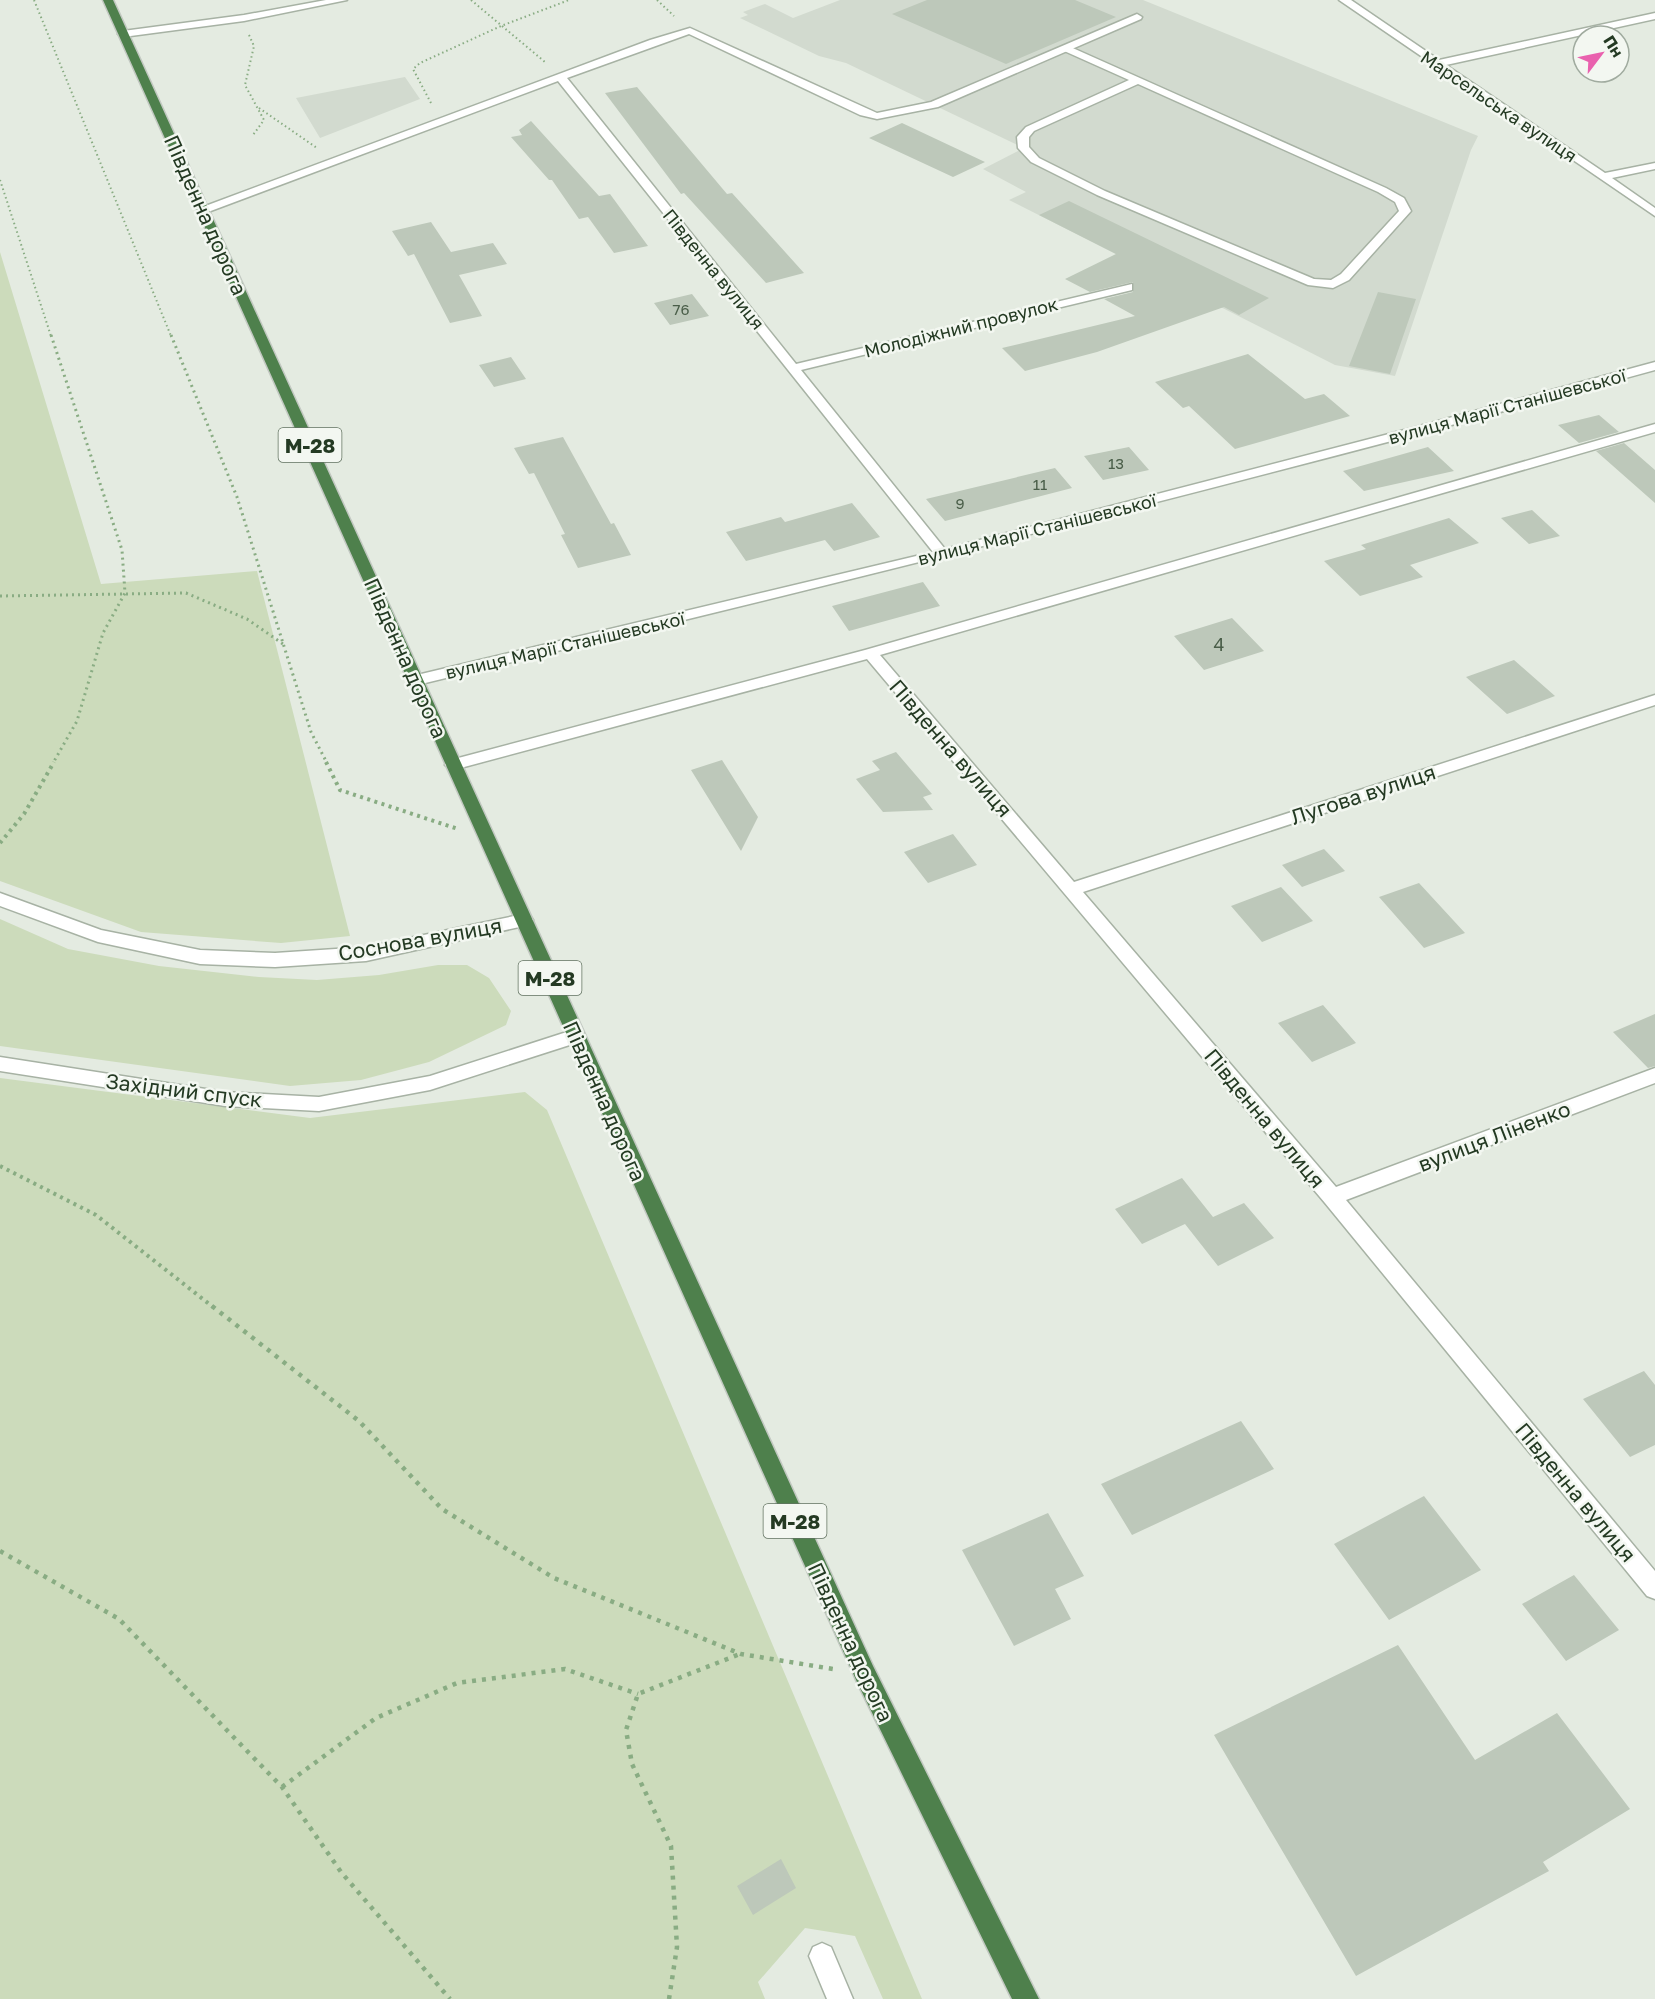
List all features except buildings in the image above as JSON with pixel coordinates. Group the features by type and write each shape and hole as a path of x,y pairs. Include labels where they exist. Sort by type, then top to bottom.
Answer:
{"highway":[{"name":"Південна дорога","path":"108,0 865,1674 1026,1999"}],"street":[{"path":"123,34 244,18 342,0"},
{"name":"Марсельська вулиця","path":"1344,0 1655,213"},
{"path":"1437,63 1655,16"},
{"path":"204,210 690,31 864,113 877,116 934,105 1137,17"},
{"path":"1066,48 1139,80 1382,190 1400,200 1405,211 1345,277 1333,284 1312,282 1101,193 1035,160 1024,148 1023,137 1030,129 1139,80"},
{"name":"Південна вулиця","path":"560,77 942,554"},
{"path":"1604,177 1655,166"},
{"name":"Молодіжний провулок","path":"794,368 1128,286"},
{"name":"вулиця Марії Станішевської","path":"417,680 942,554 1417,431 1655,366"},
{"path":"453,765 565,737 870,653 1655,428"},
{"name":"Південна вулиця","path":"870,653 1332,1197 1655,1588"},
{"name":"Лугова вулиця","path":"1072,889 1655,699"},
{"name":"Соснова вулиця","path":"0,899 98,936 200,957 275,960 366,954 524,920"},
{"name":"Західний спуск","path":"0,1064 225,1099 319,1104 430,1083 576,1036"},
{"name":"вулиця Ліненко","path":"1332,1197 1655,1075"},
{"path":"822,1956 840,1999"}],"path":[{"path":"34,0 237,497 311,732 340,790 487,839"},
{"path":"471,0 492,22 512,33 560,77"},
{"path":"422,107 433,102 413,69 420,63 501,26 569,0"},
{"path":"244,18 254,46 245,85 264,120 253,135"},
{"path":"258,108 324,153 323,166"},
{"path":"0,180 122,550 125,594 103,633 77,721 24,814 0,843"},
{"path":"0,596 186,593 247,619 283,645"},
{"path":"0,1166 96,1215 359,1420 442,1509 554,1578 741,1654 865,1674"},
{"path":"0,1551 119,1619 282,1788 341,1872 450,1999"},
{"path":"282,1788 376,1718 458,1683 565,1670 638,1694 741,1654"},
{"path":"638,1694 626,1731 632,1764 671,1846 677,1947 669,1999"}],"shaded area":[{"path":"840,0 1143,0 1478,136 1471,150 1395,376 1335,365 1009,200 1026,192 983,169 1024,148 846,63 819,56 740,18 748,15 743,12 765,4 793,18"},
{"path":"405,77 420,99 320,138 296,98"}],"green space":[{"path":"0,252 101,584 257,571 350,936 281,943 141,932 0,881"},
{"path":"0,919 68,949 159,966 259,977 317,980 379,975 438,965 467,965 489,978 511,1011 506,1025 429,1062 361,1080 290,1086 0,1046"},
{"path":"0,1078 310,1118 525,1092 547,1110 922,1999 883,1999 855,1936 805,1928 758,1982 765,1999 0,1999"}]}
